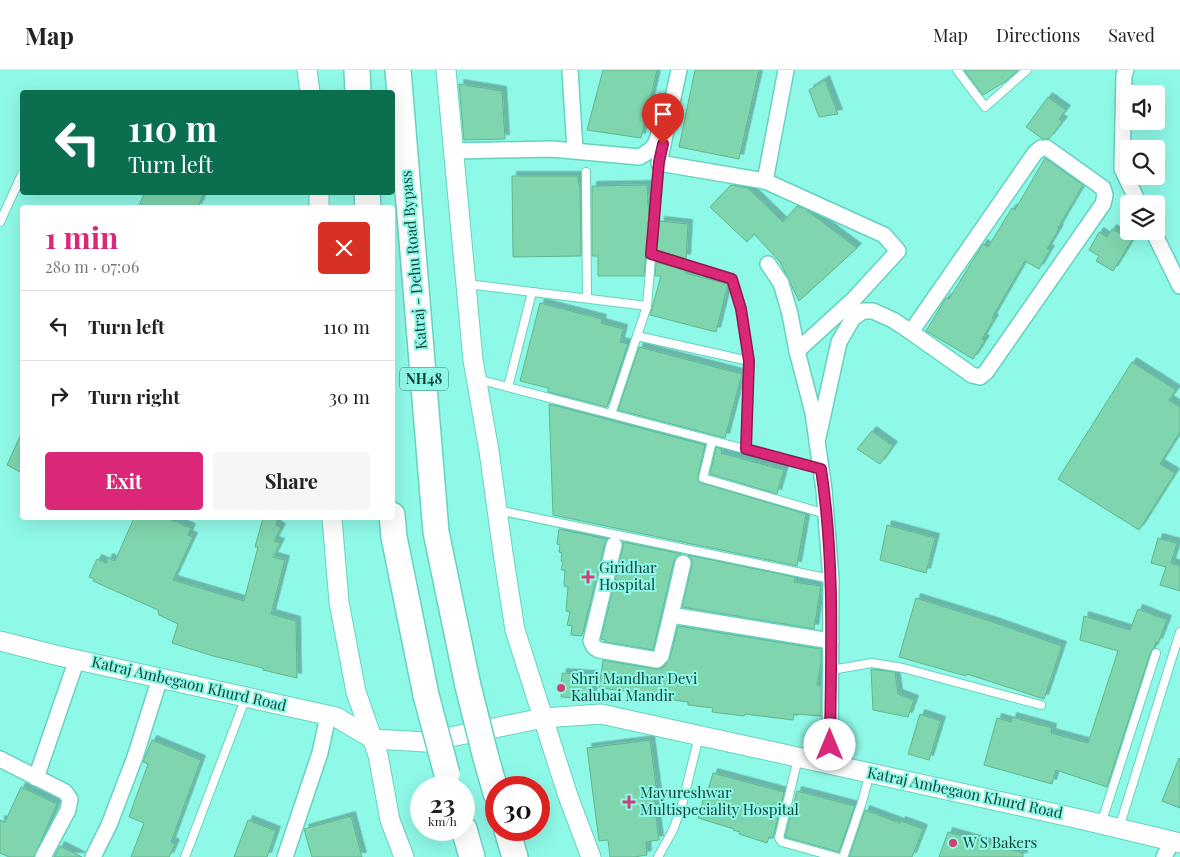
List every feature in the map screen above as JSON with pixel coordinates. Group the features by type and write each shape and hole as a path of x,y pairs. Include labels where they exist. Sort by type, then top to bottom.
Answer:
{"highway":[{"path":"357,70 358,90"},
{"name":"Katraj - Dehu Road Bypass","path":"398,70 436,532 468,686 491,776"},
{"path":"392,520 394,537 426,696 448,776"},
{"path":"467,841 472,857"},
{"path":"510,841 515,857"}],"street":[{"path":"307,70 310,90"},
{"path":"446,70 452,151 473,360 489,451 515,630 568,796 591,857"},
{"path":"570,70 575,150"},
{"path":"452,151 552,148 639,157 651,151 658,139 673,70"},
{"path":"679,70 659,162 765,181 884,235 898,251 854,299 797,351"},
{"path":"765,181 786,70"},
{"path":"1126,70 1124,75 1122,169 1135,195"},
{"path":"817,442 839,342 853,318 863,311 873,311 893,320 972,375 980,377 986,372 1103,204 1105,195 1103,188 1047,148 1041,148 1035,153 911,332"},
{"path":"1157,240 1180,286"},
{"path":"768,264 781,283 790,314 797,351 813,413 821,469 831,579 830,764"},
{"path":"332,520 339,602 356,692 378,755 390,820 404,857"},
{"path":"614,545 591,641 594,647 599,650 659,659 683,563"},
{"path":"671,615 831,641"},
{"name":"Katraj Ambegaon Khurd Road","path":"0,641 336,717 373,739 426,742 543,718 601,714 1110,826 1172,847"},
{"path":"36,778 77,659"},
{"path":"93,857 109,825 135,758 160,678"},
{"path":"285,857 320,752 328,716"},
{"path":"0,759 65,792 70,799 68,810 43,857"}],"lane":[{"path":"956,70 985,107 1027,70"},
{"path":"610,414 647,306 659,162"},
{"path":"586,172 587,298"},
{"path":"0,222 20,178"},
{"path":"651,254 732,279 741,309 749,361 746,449"},
{"path":"465,284 647,306"},
{"path":"508,387 532,292"},
{"path":"637,336 749,361"},
{"path":"476,379 821,469"},
{"path":"712,441 703,478 826,514"},
{"path":"497,510 831,579"},
{"path":"1110,826 1180,632"},
{"path":"1110,826 1156,654"},
{"path":"830,670 872,663 902,668 1041,705"},
{"path":"185,857 246,698"},
{"path":"658,857 673,830 682,805 699,735"},
{"path":"798,757 779,838 782,842 836,857"},
{"path":"842,857 859,811 870,773"}],"building":[{"path":"603,70 657,70 641,138 587,130"},
{"path":"695,70 759,70 739,159 679,147"},
{"path":"964,70 1018,70 1006,81 983,95"},
{"path":"825,80 838,114 819,117 809,90"},
{"path":"459,84 502,91 505,139 464,140"},
{"path":"1048,97 1066,110 1059,119 1063,121 1049,139 1043,139 1026,127"},
{"path":"1045,158 1083,185 1047,249 1050,250 1039,269 1025,261 992,318 994,319 982,339 985,340 973,359 926,331 946,298 949,299 983,244 988,247 1012,208 1015,210"},
{"path":"512,176 578,176 580,186 581,256 513,257"},
{"path":"647,185 649,220 644,276 598,276 598,256 592,256 592,186"},
{"path":"731,185 748,188 783,222 797,206 805,209 857,248 799,301 780,262 754,234 747,242 710,207"},
{"path":"144,195 204,195 198,205 139,205"},
{"path":"660,221 688,224 686,259 657,250"},
{"path":"1112,229 1120,233 1120,240 1132,240 1113,271 1096,261 1099,256 1089,250 1099,232 1107,237"},
{"path":"656,262 685,270 685,273 728,284 716,332 650,315 661,276 655,276"},
{"path":"540,303 602,319 601,323 623,329 620,342 628,344 607,407 548,392 548,388 520,381"},
{"path":"639,347 742,374 725,438 618,410"},
{"path":"1132,362 1176,390 1169,400 1180,407 1180,432 1160,464 1175,473 1139,530 1058,479"},
{"path":"549,404 705,445 698,477 699,482 806,514 797,566 553,515"},
{"path":"872,431 893,446 880,464 857,449"},
{"path":"20,436 20,472 7,465"},
{"path":"716,447 722,449 721,453 784,470 777,494 710,474"},
{"path":"133,520 172,520 191,528 188,535 193,537 173,580 244,601 258,547 255,547 262,520 277,520 276,525 281,528 274,541 280,543 273,557 285,560 271,614 296,621 297,678 172,643 178,624 159,615 158,610 93,581 94,579 89,577 97,559 106,563 108,558 115,561"},
{"path":"887,525 935,538 926,573 880,560"},
{"path":"559,529 607,539 582,636 571,635 572,626 567,625 570,612 566,611 568,587 564,586 565,570 561,570 563,562 561,561 562,553 559,552 560,545 557,544"},
{"path":"1158,538 1177,543 1171,563 1180,566 1180,591 1160,585 1166,567 1151,563"},
{"path":"623,542 682,554 677,556 674,561 653,650 605,642 605,640 601,639"},
{"path":"688,555 795,577 794,582 821,586 814,629 682,607 692,565 692,560"},
{"path":"916,598 1062,646 1044,699 967,674 966,676 899,657"},
{"path":"1138,609 1167,620 1158,643 1156,642 1151,651 1107,787 1056,770 1052,784 984,765 997,718 1011,722 1012,717 1052,728 1051,733 1088,743 1118,651 1080,640 1084,616 1130,630"},
{"path":"678,626 821,649 821,664 817,685 821,686 821,716 794,714 793,720 712,712 713,708 688,705 688,702 599,688 603,660 655,669 664,667 670,658"},
{"path":"871,669 895,672 898,694 914,700 908,717 873,710"},
{"path":"562,673 593,675 592,699 561,697"},
{"path":"920,714 941,721 929,760 908,754"},
{"path":"152,740 201,760 171,842 175,844 169,857 131,857 144,823 129,817 148,764 143,762"},
{"path":"650,740 658,801 654,801 659,840 646,842 647,855 610,857 608,840 599,841 587,748"},
{"path":"1180,759 1180,808 1162,801"},
{"path":"713,773 784,792 773,838 769,837 767,843 739,834 740,832 734,829 698,818 706,789 708,790"},
{"path":"21,787 57,804 34,857 9,857 0,853 0,820 5,822"},
{"path":"797,791 855,806 839,852 785,837"},
{"path":"865,810 923,829 912,857 849,857"},
{"path":"351,816 362,857 312,857 304,829"},
{"path":"248,820 276,831 267,857 234,857"},
{"path":"948,832 1023,853 1023,857 939,857"},
{"path":"60,846 82,857 54,857"}],"place":[{"name":"Giridhar Hospital","path":"588,577"},
{"name":"Shri Mandhar Devi Kalubai Mandir","path":"561,688"},
{"name":"Mayureshwar Multispeciality Hospital","path":"629,802"},
{"name":"W S Bakers","path":"953,843"}],"route":[{"path":"663,144 659,162 651,254 732,279 741,309 749,361 746,449 821,469 831,579 830,745"}]}
